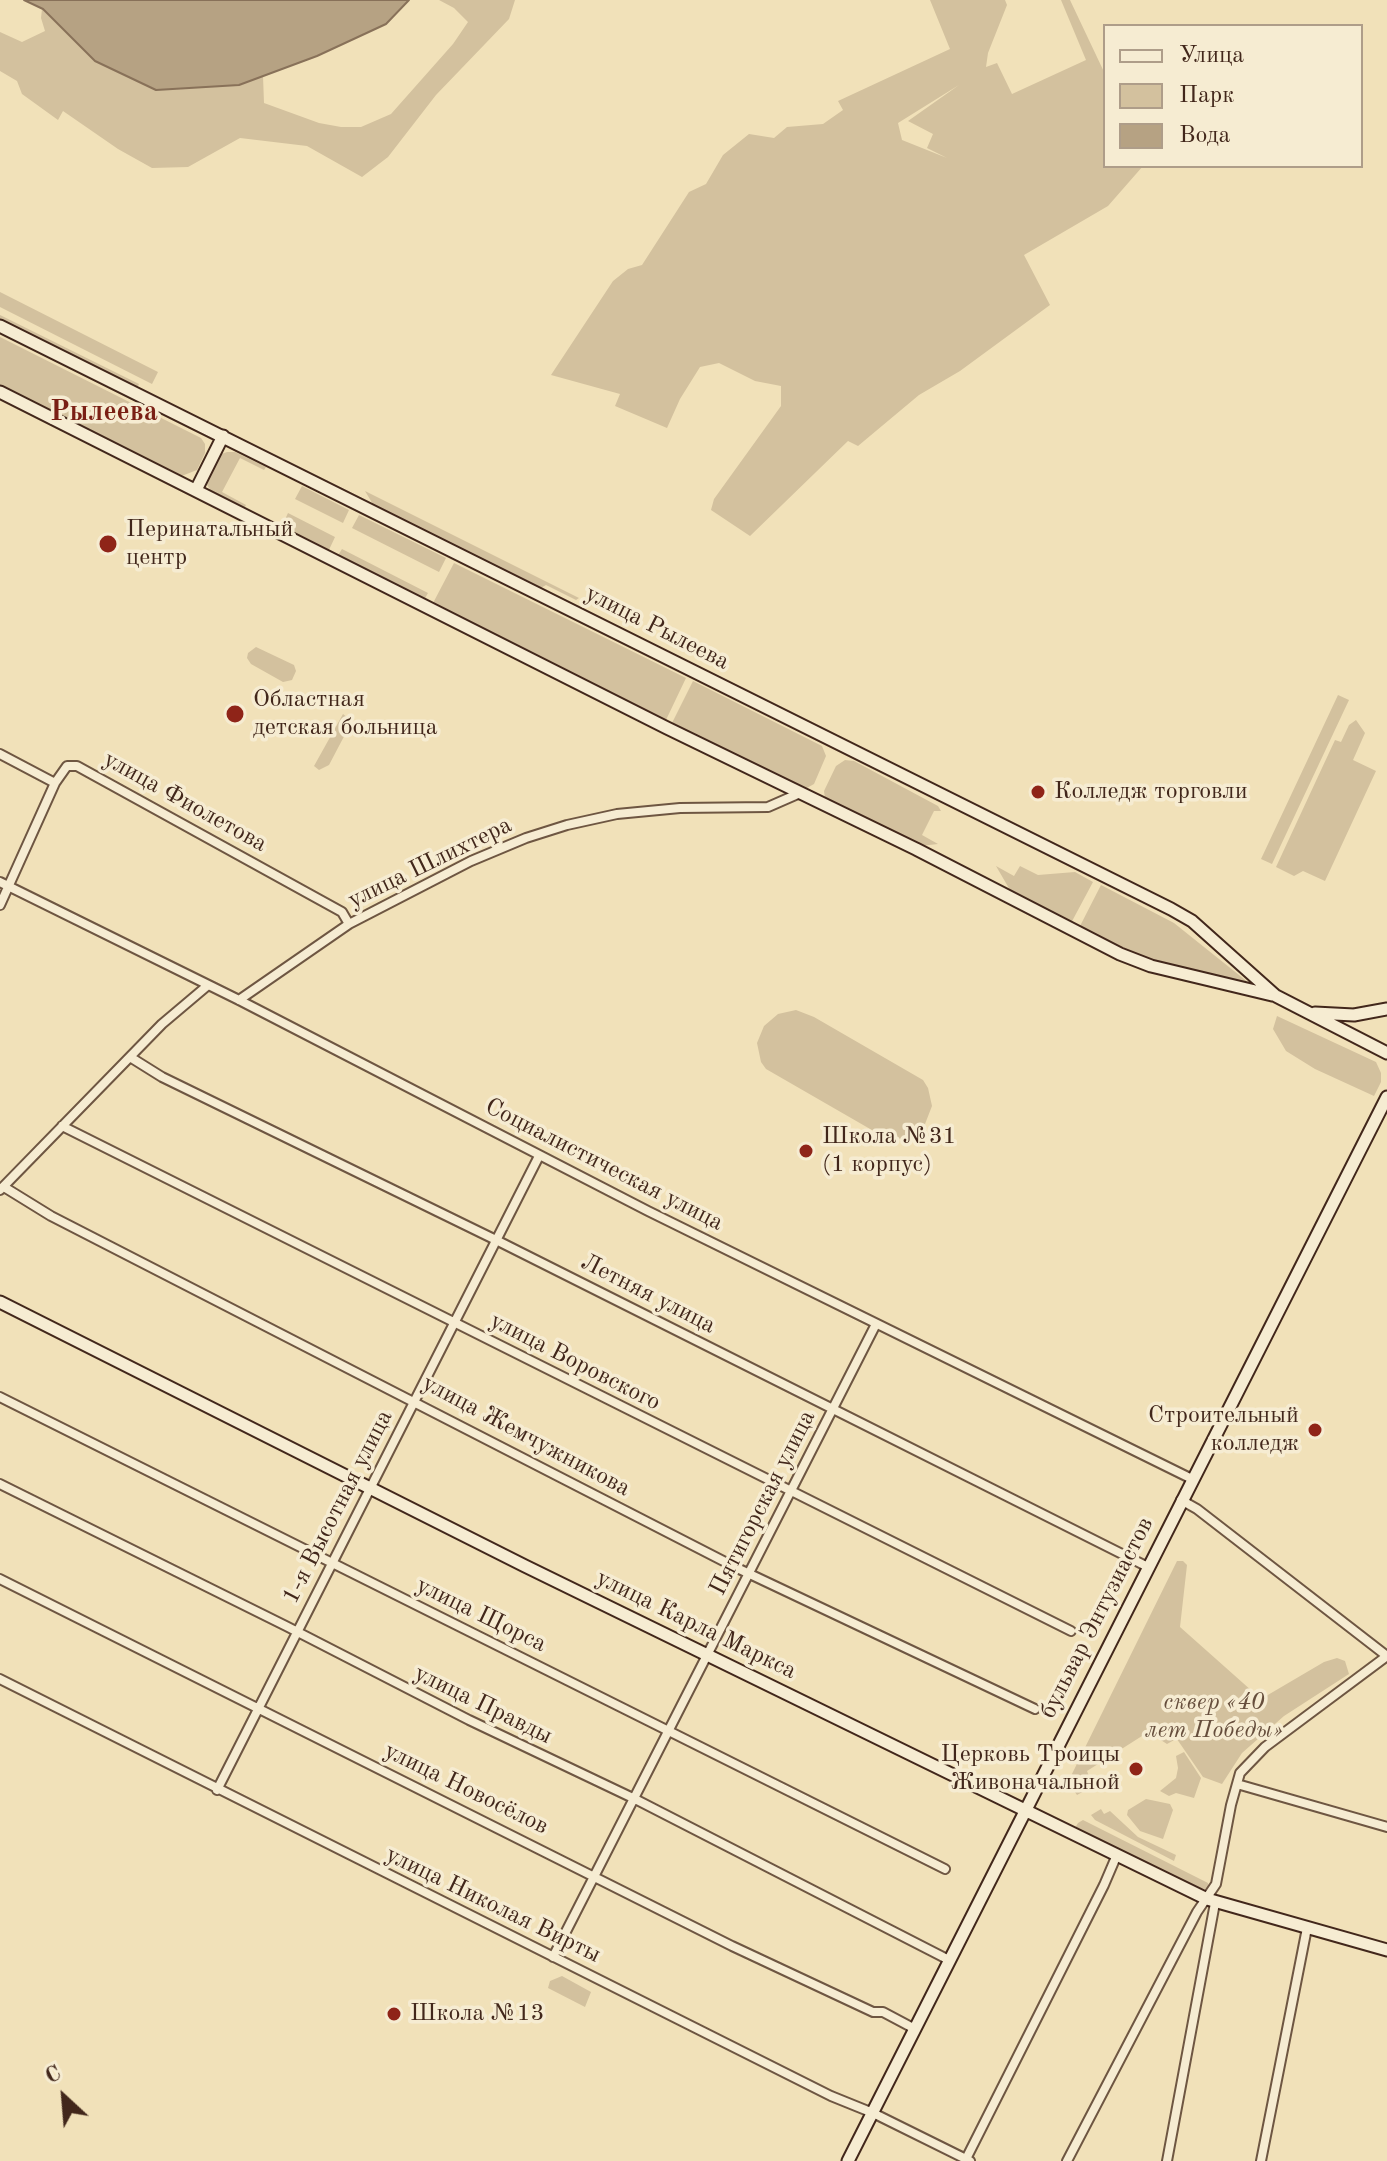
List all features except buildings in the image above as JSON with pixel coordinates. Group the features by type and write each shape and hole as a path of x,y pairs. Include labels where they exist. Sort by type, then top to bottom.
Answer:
{"main road":[{"name":"улица Рылеева","path":"0,326 1171,909 1192,921 1276,996 1387,1053"},
{"name":"улица Рылеева","path":"0,392 1120,954 1151,966 1276,996"},
{"path":"196,490 223,436"},
{"path":"1302,1011 1332,1016 1375,1013 1387,1009"},
{"name":"бульвар Энтузиастов","path":"848,2161 1387,1097"},
{"name":"улица Карла Маркса","path":"0,1302 1116,1857 1211,1901 1387,1950"}],"street":[{"path":"0,754 55,783 0,905"},
{"name":"улица Фиолетова","path":"55,783 67,766 77,766 342,912 349,924"},
{"name":"улица Шлихтера","path":"239,1000 349,924 471,861 567,825 617,814 680,808 768,807 800,793"},
{"name":"Социалистическая улица","path":"0,882 239,1000 539,1156 1192,1479"},
{"path":"2,1189 162,1024 207,986"},
{"name":"Летняя улица","path":"130,1057 162,1077 496,1240 1148,1567"},
{"name":"улица Воровского","path":"62,1126 1071,1631"},
{"name":"1-я Высотная улица","path":"217,1790 539,1156"},
{"name":"улица Жемчужникова","path":"2,1189 749,1574 1035,1709"},
{"name":"Пятигорская улица","path":"553,1957 876,1324"},
{"name":"улица Щорса","path":"0,1397 945,1869"},
{"name":"улица Правды","path":"0,1484 469,1720 635,1799 949,1960"},
{"path":"1167,2161 1211,1901 1240,1773 1265,1747 1387,1656 1197,1509 1181,1500"},
{"name":"улица Новосёлов","path":"0,1579 732,1946 915,2029"},
{"name":"улица Николая Вирты","path":"0,1679 831,2096 968,2160"},
{"path":"1237,1784 1387,1827"},
{"path":"968,2160 1116,1857"},
{"path":"1067,2161 1192,1921 1211,1901"},
{"path":"1261,2161 1307,1928"}],"green space":[{"path":"439,0 515,0 509,19 436,95 388,157 362,177 307,146 240,138 188,167 152,168 63,111 58,120 22,94 17,81 0,71 0,32 22,42 45,31 42,9 95,61 239,85 263,76 264,103 319,123 361,127 391,114 453,44 468,22 454,8"},
{"path":"930,0 1005,0 1007,5 988,53 986,67 997,63 1012,94 1086,60 1061,0 1070,0 1103,70 1103,168 1141,168 1108,206 1024,255 1050,305 960,371 919,395 858,446 848,441 750,536 711,510 714,499 781,406 781,386 755,381 719,363 700,367 667,428 615,406 620,394 551,375 613,281 628,269 642,265 689,192 706,184 723,155 749,134 774,138 787,127 823,124 843,110 838,101 950,49","holes":["959,85 908,121 933,134 927,148 947,158 902,140 898,123"]},
{"path":"0,292 158,372 152,384 0,307"},
{"path":"0,315 139,384 137,388 0,319"},
{"path":"0,337 201,438 205,453 197,470 179,477 0,388"},
{"path":"235,452 266,467 264,470 240,458 222,492 246,505 244,509 212,493 206,483 219,455"},
{"path":"302,486 349,510 343,523 295,499"},
{"path":"365,491 579,598 576,600 546,585 539,589 374,506"},
{"path":"288,513 335,537 328,552 281,528"},
{"path":"359,515 446,558 439,572 352,528"},
{"path":"342,549 428,593 424,600 337,557"},
{"path":"454,563 686,678 665,722 432,605"},
{"path":"256,647 294,665 296,671 292,680 283,682 251,664 248,653"},
{"path":"693,681 822,746 826,756 814,784 805,789 671,725"},
{"path":"1338,695 1349,700 1272,864 1261,859"},
{"path":"343,714 350,725 329,765 319,770 314,766"},
{"path":"1356,720 1365,733 1353,760 1376,771 1325,881 1303,871 1294,876 1276,867 1335,740 1341,742 1349,725"},
{"path":"845,760 854,761 938,806 941,811 934,811 922,835 938,844 920,846 825,799 824,791 836,766"},
{"path":"996,866 1014,876 1020,866 1038,875 1075,872 1093,882 1070,925 1010,890"},
{"path":"1101,885 1174,923 1259,991 1148,961 1079,928"},
{"path":"796,1010 814,1017 923,1080 932,1106 919,1131 902,1139 884,1137 766,1069 761,1062 757,1043 764,1026 778,1014"},
{"path":"1277,1016 1376,1062 1381,1082 1374,1096 1315,1069 1286,1051 1273,1029"},
{"name":"cквер «40 лет Победы»","path":"1177,1561 1187,1565 1180,1627 1261,1699 1324,1662 1337,1658 1345,1661 1349,1674 1284,1716 1242,1753 1222,1784 1203,1777 1170,1729 1176,1739 1167,1744 1153,1735 1142,1736 1087,1771 1090,1779 1085,1783 1086,1790 1077,1795 1068,1782"},
{"path":"1184,1752 1201,1778 1194,1798 1176,1793 1169,1796 1160,1791 1176,1778 1176,1756"},
{"path":"1146,1799 1170,1804 1173,1810 1163,1839 1140,1831 1127,1815 1128,1810"},
{"path":"1101,1809 1104,1814 1110,1811 1138,1837 1176,1855 1174,1861 1095,1820 1091,1815"},
{"path":"1083,1820 1209,1886 1200,1888 1075,1828"},
{"path":"562,1976 591,1992 585,2007 548,1988 550,1981"}],"water":[{"path":"24,0 409,0 386,24 317,56 239,85 156,90 95,61 43,9"}],"place":[{"name":"Перинатальный центр","path":"108,544"},
{"name":"Областная детская больница","path":"235,714"},
{"name":"Колледж торговли","path":"1038,792"},
{"name":"Школа №31 (1 корпус)","path":"806,1151"},
{"name":"Строительный колледж","path":"1315,1430"},
{"name":"Церковь Троицы Живоначальной","path":"1136,1769"},
{"name":"Школа №13","path":"394,2014"}],"district":[{"name":"Рылеева","path":"104,413"}]}
